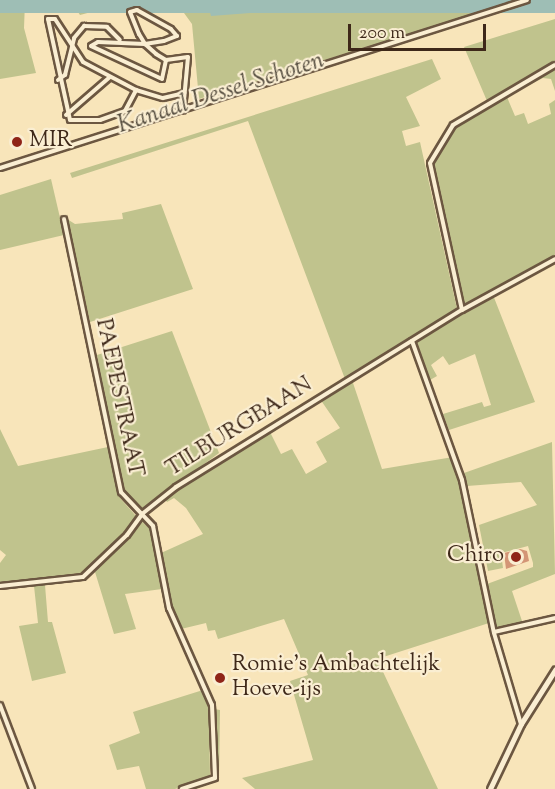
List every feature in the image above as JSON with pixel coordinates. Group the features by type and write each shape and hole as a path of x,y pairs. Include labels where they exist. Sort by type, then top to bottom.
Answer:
{"street":[{"path":"0,168 527,0"},
{"path":"165,60 162,80 91,46 121,41 145,44 173,39 176,32 133,10 130,18 145,44 165,60 188,57 183,111"},
{"path":"135,90 124,111 100,120 73,121 66,115 58,80 50,17 73,45 83,62 135,90 163,98 184,93"},
{"path":"58,80 67,70 78,31 92,24 107,27 121,41"},
{"path":"462,310 430,164 453,125 555,65"},
{"path":"66,115 110,77"},
{"name":"PAEPESTRAAT","path":"64,219 121,492 142,514 154,531 169,608 209,695 215,778 182,789"},
{"name":"TILBURGBAAN","path":"0,586 83,577 127,535 142,514 213,462 462,310 555,259"},
{"path":"412,341 462,480 494,632 521,724"},
{"path":"494,632 555,618"},
{"path":"490,789 521,724 555,670"},
{"path":"0,705 32,789"}],"green space":[{"path":"0,0 32,0 25,2 24,28 36,73 0,79"},
{"path":"70,0 118,0 114,6 80,15"},
{"path":"161,0 518,0 199,99 192,24 184,13"},
{"path":"555,19 555,91 551,79 543,78 519,90 516,84 487,101 464,47"},
{"path":"432,59 441,79 406,97 420,126 402,131 406,146 420,142 457,309 345,379 248,121 72,178 70,173"},
{"path":"507,97 515,116 524,113 528,124 551,114 549,104 555,100 555,256 464,305 432,165 453,128"},
{"path":"51,179 64,235 0,250 0,195"},
{"path":"161,204 193,289 90,322 67,219 75,224 123,219 122,213"},
{"path":"493,295 535,402 449,430 443,414 482,402 484,407 491,405 475,354 449,365 443,356 431,365 437,376 430,380 415,343"},
{"path":"172,331 219,453 141,511 122,489 97,355"},
{"path":"352,380 382,469 453,457 489,623 377,659 438,789 255,789 242,778 313,760 290,681 308,675 284,619 218,639 215,630 208,631 206,623 181,629 167,591 161,553 203,534 186,508 174,498 167,502 164,498 269,430 281,454 292,449 306,474 327,462 316,442 340,428 320,399"},
{"path":"0,429 18,466 108,447 120,498 136,516 126,533 81,573 0,583 0,563 6,555 0,550"},
{"path":"552,442 555,574 512,591 523,624 496,629 487,584 533,567 533,563 528,546 501,553 503,568 488,571 479,525 537,505 521,482 467,486 464,473"},
{"path":"140,520 151,530 162,589 125,594 136,629 114,634 95,572"},
{"path":"45,585 48,622 52,622 66,673 32,681 19,626 38,623 34,586"},
{"path":"203,690 209,709 210,777 175,789 146,789 139,766 117,770 109,745 140,733 133,712"},
{"path":"214,709 220,710 219,777 217,776"}],"water":[{"path":"0,0 555,0 555,13 0,13"},
{"path":"263,0 250,13 211,16 207,1"}],"building":[{"name":"Chiro","path":"520,549 527,551 529,561 506,569 504,553"}],"place":[{"name":"MIR","path":"17,142"},
{"name":"Chiro","path":"516,557"},
{"name":"Romie's Ambachtelijk Hoeve-ijs","path":"220,678"}],"water label":[{"name":"Kanaal Dessel-Schoten","path":"221,94"}]}
